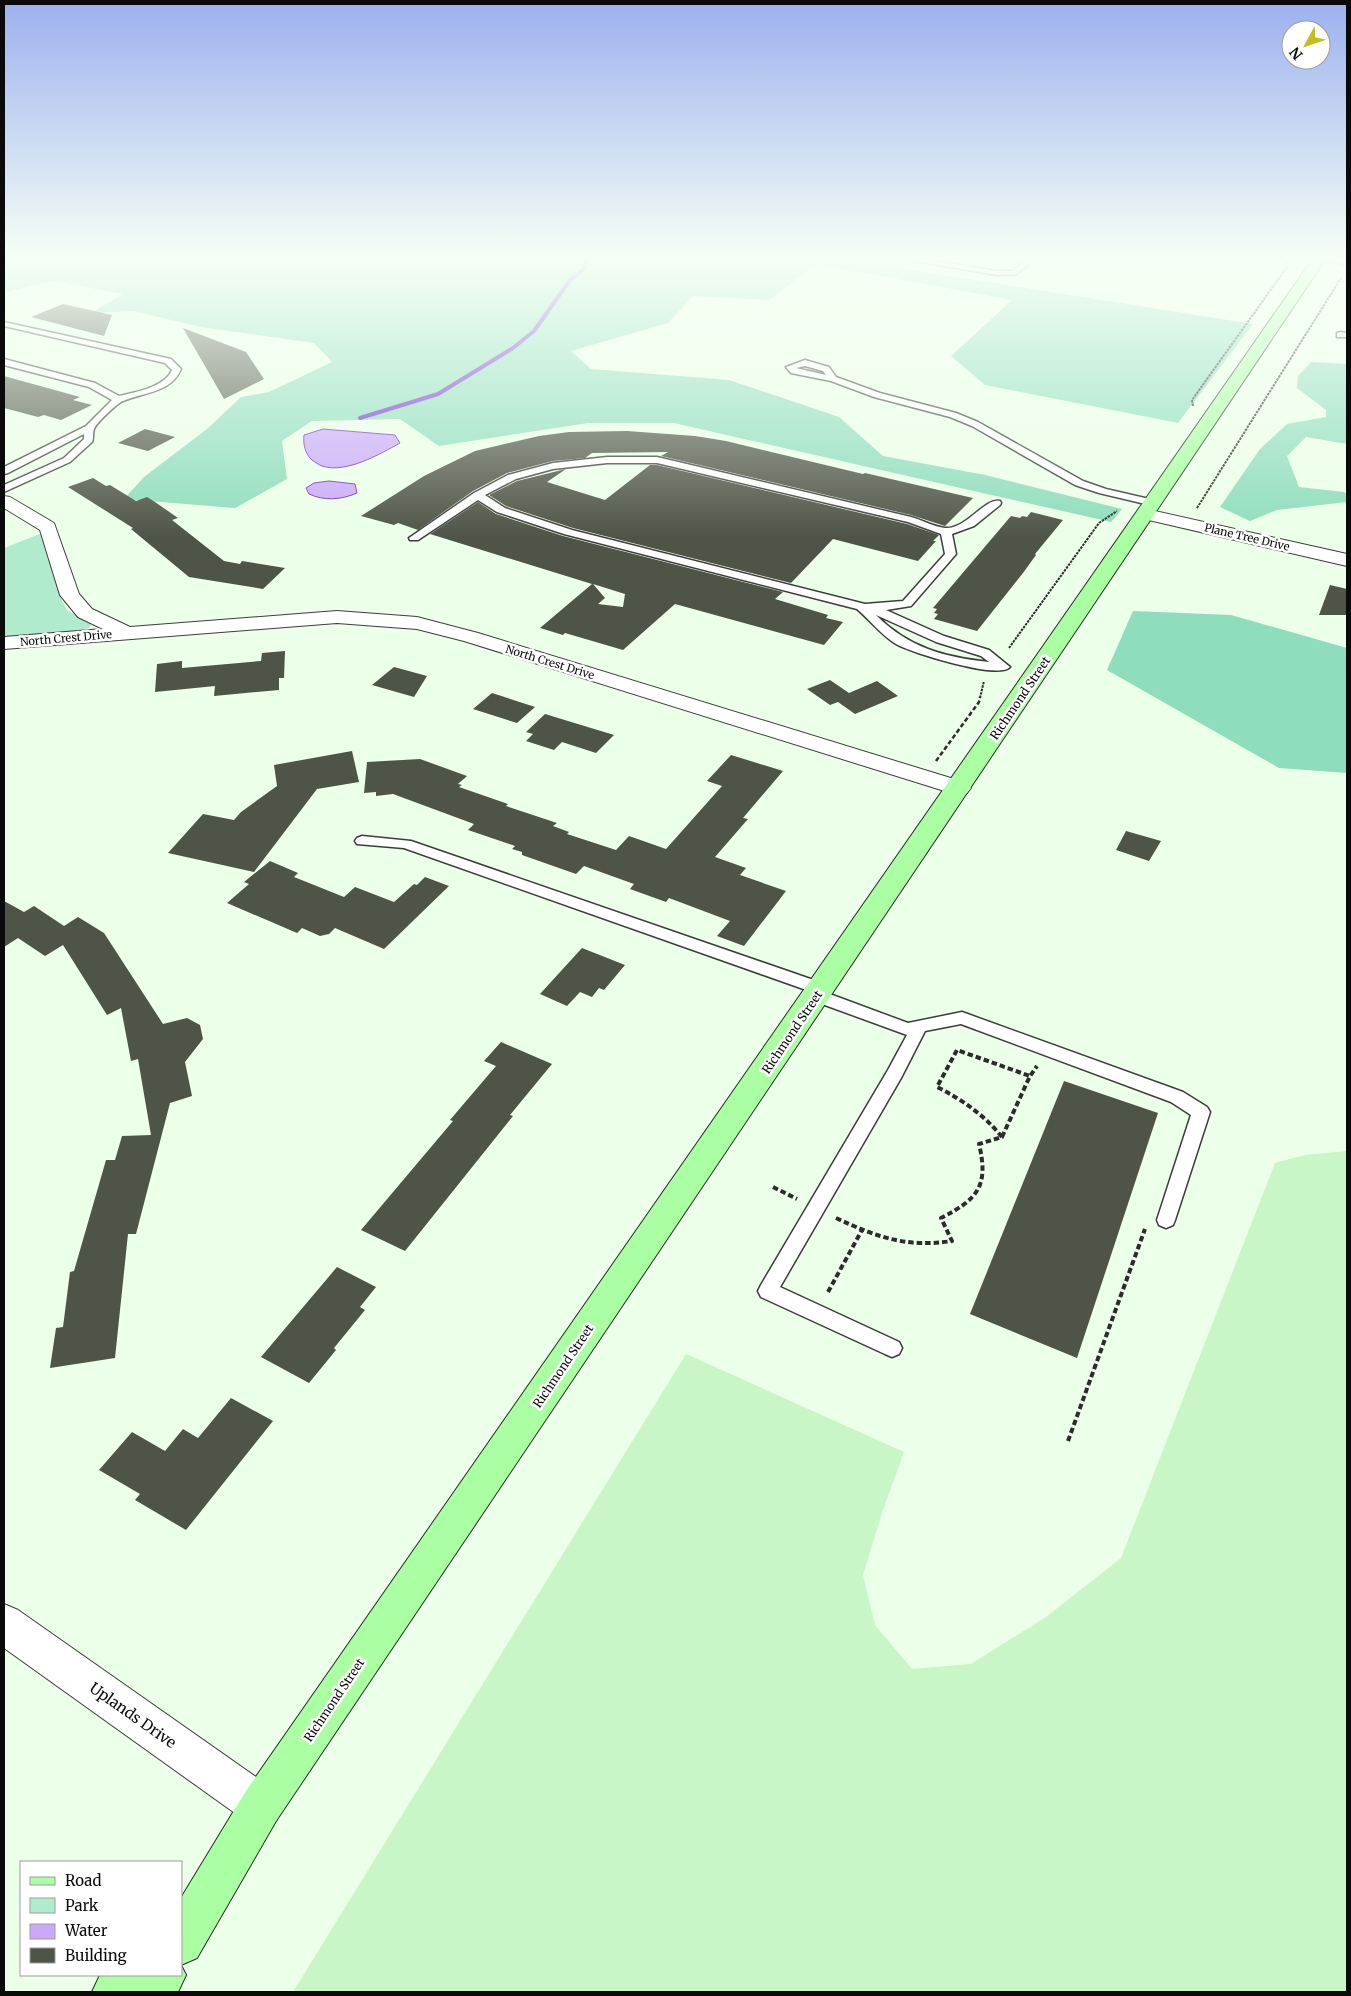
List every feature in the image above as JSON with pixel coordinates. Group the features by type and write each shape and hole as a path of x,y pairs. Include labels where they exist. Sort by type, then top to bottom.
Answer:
{"main road":[{"name":"Richmond Street","path":"182,1908 261,1806 1258,350"},
{"name":"Richmond Street","path":"182,1940 261,1806"},
{"path":"116,1992 129,1976"},
{"path":"152,1992 161,1976"}],"street":[{"name":"North Crest Drive","path":"4,501 48,527 70,596 85,613 128,633"},
{"name":"Plane Tree Drive","path":"1150,509 1191,524 1347,560"},
{"name":"North Crest Drive","path":"4,643 337,617 417,622 959,788"},
{"name":"Uplands Drive","path":"4,1624 261,1806"}],"lane":[{"path":"4,471 89,428 118,399 141,394 161,385 173,378 177,369 168,361 120,350"},
{"path":"4,362 92,385 118,399"},
{"path":"833,379 877,395 953,415 975,424 1080,483 1129,498 1150,509"},
{"path":"4,489 67,460 89,440 89,428"},
{"path":"414,538 478,495 512,477 553,466 606,460 657,460 911,520 946,532 970,524 996,503"},
{"path":"478,495 501,510 568,532 873,609 940,638 985,653 997,664"},
{"path":"862,607 887,608 907,604 951,554 946,532"},
{"path":"862,607 891,635 915,650 975,666 997,664"},
{"path":"362,841 406,844 819,992 907,1029 962,1018 1177,1097 1201,1112 1166,1220"},
{"path":"892,1348 768,1291 895,1073 919,1027"}],"path":[{"path":"1194,409 1192,400 1228,350"},
{"path":"1191,524 1193,515 1294,350"},
{"path":"921,777 935,763 979,702 985,681 1099,523 1121,509 1129,498"},
{"path":"1002,1137 976,1108 937,1087 957,1050 1030,1076"},
{"path":"773,1187 862,1230 894,1242 939,1243 952,1241 941,1218 964,1208 976,1196 982,1181 984,1167 979,1144 1002,1137 1030,1076 1040,1063"},
{"path":"1068,1441 1149,1219"},
{"path":"828,1292 862,1230"}],"green space":[{"path":"321,350 574,350 571,351 591,369 729,380 839,417 883,456 985,475 1122,509 1111,522 674,423 588,423 439,446 400,419 312,421 282,441 287,479 235,508 124,499 144,477 207,429 241,397 269,392 332,362"},
{"path":"957,350 1233,350 1178,423 985,385 951,356"},
{"path":"1311,362 1347,364 1347,444 1306,437 1287,456 1299,487 1344,492 1347,495 1347,502 1277,510 1250,521 1220,507 1260,449 1287,424 1326,417 1326,410 1297,388 1298,376"},
{"path":"40,534 51,558 61,599 67,610 90,623 91,626 84,630 63,634 4,638 4,548"},
{"path":"1133,611 1231,615 1347,648 1347,773 1279,768 1107,670"},
{"path":"1347,1151 1347,1992 293,1992 686,1354 904,1452 883,1510 863,1575 875,1625 912,1669 971,1664 1046,1617 1121,1558 1275,1163 1305,1155"}],"water":[{"path":"323,429 395,435 400,443 362,462 331,468 321,466 312,460 306,452 304,445 304,435"},
{"path":"329,481 355,484 357,493 345,497 327,499 309,494 306,488 314,483"}],"building":[{"path":"196,350 241,350 246,352 264,379 224,399"},
{"path":"4,376 80,397 73,400 92,405 61,420 44,415 38,417 4,408"},
{"path":"145,429 175,437 148,451 118,443"},
{"path":"627,431 695,436 726,441 973,498 945,526 911,515 661,456 668,452 592,453 585,458 553,461 507,473 473,491 418,530 398,523 394,525 361,516 424,476 475,451 539,436 569,432"},
{"path":"650,465 657,465 907,524 939,535 918,561 833,539 791,583 573,528 506,506 489,495 517,481 566,469 547,482 605,500"},
{"path":"93,478 106,486 110,485 136,501 147,497 155,502 178,518 172,520 224,561 240,564 242,561 285,568 263,589 189,577 131,529 133,528 68,487"},
{"path":"478,502 496,514 563,536 783,592 775,599 828,615 826,618 843,622 824,645 675,604 623,650 565,633 563,635 540,628 592,584 430,534","holes":["593,584 625,594 623,607 598,604 605,598"]},
{"path":"1031,512 1063,520 977,631 934,619 938,614 934,613 937,609 933,608 1011,516 1027,517"},
{"path":"1330,585 1347,589 1347,615 1319,615"},
{"path":"285,651 284,678 279,678 279,690 214,696 215,686 155,692 157,664 182,661 182,668 261,661 262,653"},
{"path":"394,667 427,676 414,697 372,685"},
{"path":"830,680 849,693 877,681 898,696 855,714 838,702 830,705 807,689"},
{"path":"492,693 535,707 517,723 473,709"},
{"path":"545,714 614,735 596,753 562,742 554,750 526,741 533,734 526,732"},
{"path":"352,751 359,782 317,789 254,872 168,853 203,814 234,820 241,812 277,786 274,765"},
{"path":"731,755 783,771 743,818 748,819 715,857 746,868 740,875 786,891 744,946 717,936 730,921 669,898 666,902 630,889 634,884 584,866 576,874 522,855 522,852 512,849 515,846 468,830 474,824 393,794 376,796 376,792 364,793 367,762 420,759 467,776 458,784 462,785 459,787 508,804 506,806 557,823 553,826 569,832 567,834 616,850 629,836 666,849 722,786 707,781"},
{"path":"1126,831 1161,841 1149,861 1116,850"},
{"path":"270,861 298,873 294,877 344,897 355,887 394,902 425,877 449,886 384,949 335,928 329,934 320,936 302,928 297,933 227,903 249,884 244,882"},
{"path":"4,901 24,912 34,906 64,926 78,917 104,933 163,1024 187,1018 200,1025 203,1039 185,1062 192,1096 170,1103 136,1234 128,1234 115,1358 50,1368 56,1328 63,1327 70,1272 74,1271 106,1160 115,1160 122,1136 151,1135 138,1059 131,1061 121,1008 107,1015 63,945 45,956 18,938 4,947"},
{"path":"582,948 625,965 604,990 599,988 592,997 580,992 567,1006 540,994"},
{"path":"501,1042 552,1064 510,1115 513,1116 405,1251 361,1230 453,1121 450,1120 496,1066 484,1061"},
{"path":"1064,1081 1158,1113 1077,1358 970,1314"},
{"path":"337,1267 376,1287 360,1307 365,1310 309,1383 261,1357"},
{"path":"231,1398 273,1421 186,1530 135,1500 140,1494 99,1470 132,1432 165,1451 183,1429 198,1438"}],"waterway":[{"path":"360,418 438,394 510,350"}]}
